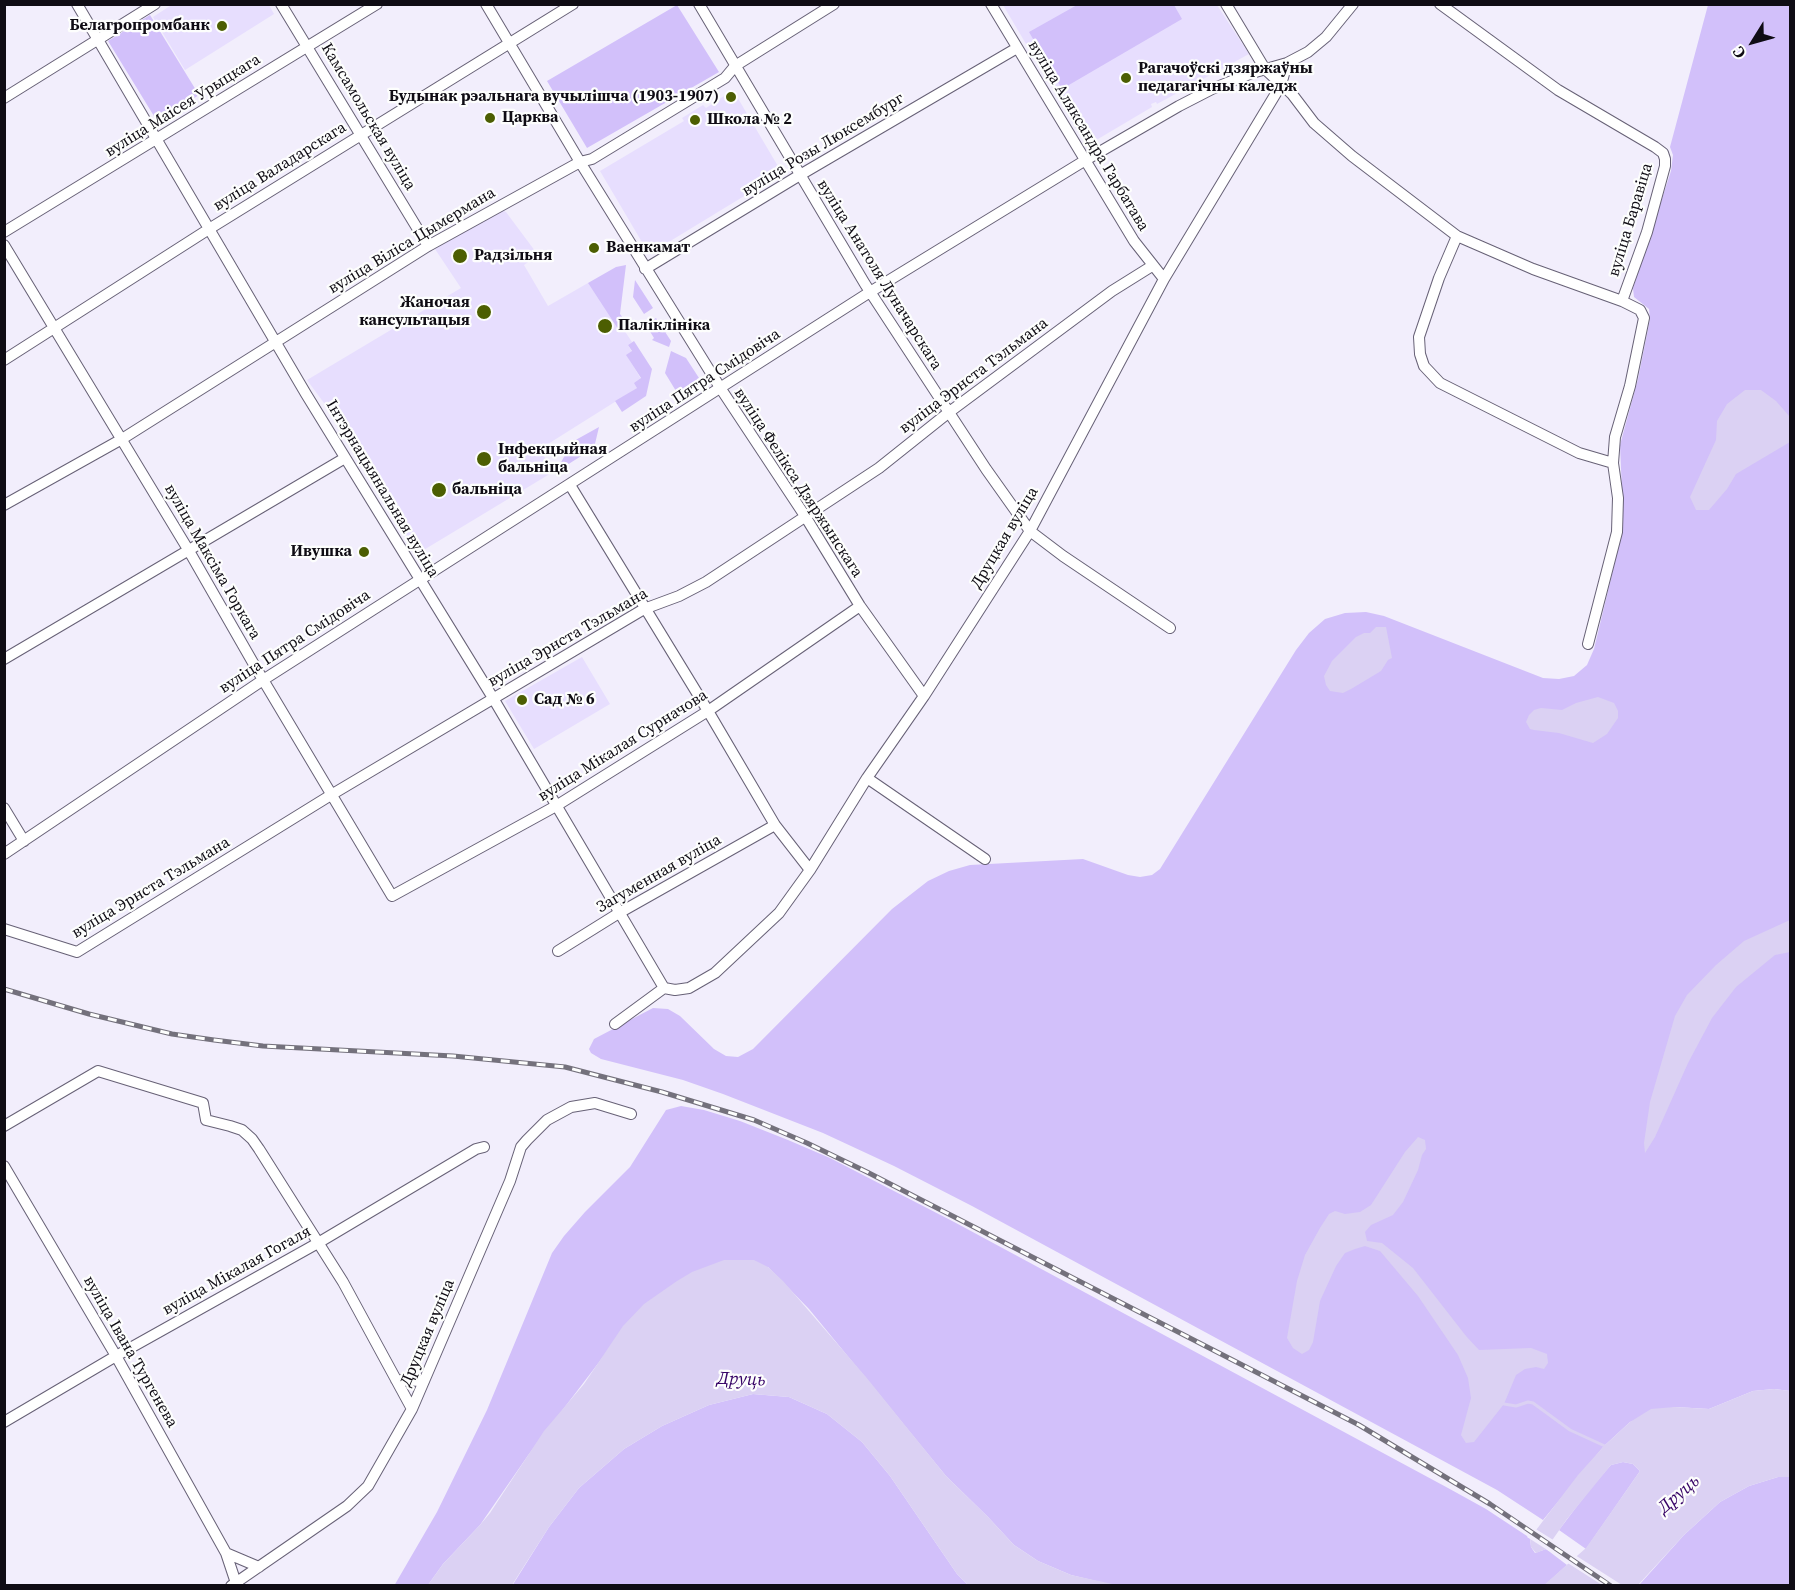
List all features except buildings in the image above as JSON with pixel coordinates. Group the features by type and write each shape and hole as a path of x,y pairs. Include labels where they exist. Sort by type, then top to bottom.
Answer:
{"street":[{"name":"Інтэрнацыянальная вуліца","path":"76,4 345,459 493,698 664,988"},
{"path":"4,98 155,4"},
{"name":"Камсамольская вуліца","path":"281,4 428,246"},
{"name":"вуліца Маісея Урыцкага","path":"4,232 377,4"},
{"name":"вуліца Фелікса Дзяржынскага","path":"486,4 645,269 805,516 860,606 924,696"},
{"name":"вуліца Валадарскага","path":"4,360 209,229 573,4"},
{"name":"вуліца Анатоля Луначарскага","path":"699,4 870,292 948,412 1030,531 1170,628"},
{"name":"вуліца Віліса Цымермана","path":"4,505 122,439 428,246 580,162 592,159 725,78 735,66 834,4"},
{"name":"вуліца Аляксандра Гарбатава","path":"991,4 1134,241 1164,279"},
{"path":"1226,4 1265,69 1292,94 1305,113 1326,135 1457,236 1533,269 1622,301"},
{"path":"1287,63 1308,52 1326,37 1353,4"},
{"name":"вуліца Баравіца","path":"1440,4 1558,90 1663,153 1665,166 1647,232 1622,301 1640,310 1644,318 1630,386 1615,437 1613,463 1618,498 1617,532 1588,644"},
{"name":"вуліца Розы Люксембург","path":"645,269 1017,48"},
{"name":"вуліца Пятра Смідовіча","path":"4,855 263,680 870,292 1084,161 1212,89 1287,63"},
{"name":"Друцкая вуліца","path":"664,988 675,990 689,988 715,973 779,913 810,870 867,778 924,696 1030,531 1164,279 1281,85 1287,63"},
{"path":"1457,236 1438,278 1419,337 1420,354 1424,366 1440,383 1579,453 1613,463"},
{"name":"вуліца Максіма Горкага","path":"4,244 189,551 392,896"},
{"name":"вуліца Эрнста Тэльмана","path":"4,929 77,952 493,698 645,609 679,596 706,582 879,468 948,412 1112,291 1152,266"},
{"path":"4,659 345,459"},
{"path":"570,485 775,825 810,870"},
{"name":"вуліца Мікалая Сурначова","path":"392,896 556,806 708,711 860,606"},
{"path":"867,778 985,859"},
{"path":"4,808 24,841"},
{"name":"Загуменная вуліца","path":"558,951 619,913 775,825"},
{"path":"615,1024 664,988"},
{"path":"4,1126 98,1071 204,1103 206,1120 236,1128 252,1139 343,1282 412,1409"},
{"name":"Друцкая вуліца","path":"234,1585 346,1506 368,1486 412,1409 510,1181 521,1147 547,1120 571,1107 595,1103 631,1114"},
{"name":"вуліца Мікалая Гогаля","path":"4,1422 116,1356 318,1243 466,1154 484,1147"},
{"name":"вуліца Івана Тургенева","path":"4,1166 116,1356 226,1553 234,1585"},
{"path":"396,1380 424,1381"},
{"path":"226,1553 259,1567"}],"shaded area":[{"path":"173,4 269,5 274,14 185,70 153,17"},
{"path":"677,5 719,72 587,148 547,81"},
{"name":"Рагачоўскі дзяржаўны педагагічны каледж","path":"1003,5 1217,5 1249,54 1157,104 1156,102 1151,104 1152,107 1098,139 1078,132"},
{"path":"1077,5 1174,5 1182,19 1062,89 1029,32"},
{"path":"1708,5 1790,5 1790,1391 1774,1389 1753,1391 1709,1409 1675,1407 1630,1422 1604,1446 1543,1520 1497,1490 894,1166 823,1133 723,1094 683,1080 601,1059 591,1053 589,1049 594,1039 653,1008 668,1009 680,1016 714,1049 726,1056 738,1057 753,1049 892,909 928,881 949,871 970,865 1083,859 1128,875 1140,877 1152,875 1160,869 1296,650 1309,633 1325,619 1345,613 1366,612 1384,616 1543,678 1559,679 1574,676 1587,665 1594,649 1620,541 1623,516 1620,445 1638,379 1650,319 1649,309 1634,297 1633,288 1671,171 1673,155 1670,147"},
{"path":"150,15 199,95 157,121 108,41"},
{"path":"733,90 782,173 649,254 600,171 684,121 682,118 703,105 706,108"},
{"path":"501,210 506,212 538,255 524,265 548,306 588,283 618,329 622,327 632,342 628,345 632,352 627,356 641,379 637,388 540,449 553,472 417,554 338,422 307,380 461,288 435,249"},
{"path":"626,265 620,314 627,323 618,329 588,283 616,267"},
{"path":"635,280 653,308 644,314 633,297"},
{"path":"656,318 671,341 669,347 652,340 654,338 646,325"},
{"path":"634,341 652,369 646,396 622,412 615,401 637,388 634,383 641,378 626,355 632,351 628,345"},
{"path":"671,351 686,358 699,378 679,392 676,391 665,373"},
{"path":"599,427 594,448 559,470 572,442"},
{"path":"582,657 610,704 534,749 505,701"},
{"path":"681,1106 740,1121 788,1140 830,1158 956,1223 1486,1509 1530,1538 1531,1547 1535,1553 1546,1549 1567,1565 1544,1586 1117,1586 1071,1575 1038,1561 1014,1545 946,1476 809,1309 768,1267 603,1357 529,1454 480,1525 443,1564 428,1585 394,1586 437,1512 487,1410 552,1253 585,1212 630,1167 666,1110"},
{"path":"753,1394 789,1397 827,1414 862,1442 890,1476 957,1574 968,1585 512,1586 549,1527 579,1488 624,1449 662,1426 709,1405"},
{"path":"1623,1462 1633,1464 1640,1471 1586,1549 1559,1530 1611,1465"},
{"path":"1778,1477 1790,1477 1790,1585 1643,1586 1640,1584 1684,1535 1720,1502 1749,1486"}],"water":[{"path":"1745,390 1761,390 1776,401 1790,417 1790,442 1736,474 1727,489 1709,510 1696,510 1690,497 1716,440 1717,421 1727,404"},
{"path":"1376,627 1386,627 1392,658 1381,671 1351,689 1343,693 1330,691 1324,676 1332,661 1356,637 1370,633"},
{"path":"1598,697 1614,703 1618,711 1618,718 1607,734 1593,743 1559,733 1530,729 1526,722 1534,710 1541,708 1562,710 1576,703"},
{"path":"1790,920 1790,952 1775,955 1736,987 1712,1018 1688,1063 1655,1137 1645,1153 1644,1143 1650,1102 1675,1016 1687,995 1716,965 1744,941"},
{"path":"1418,1137 1425,1140 1426,1149 1403,1202 1393,1215 1371,1225 1365,1232 1367,1241 1382,1243 1413,1268 1479,1350 1531,1348 1547,1354 1548,1363 1544,1369 1536,1367 1525,1369 1516,1375 1504,1404 1474,1442 1466,1443 1461,1435 1471,1398 1468,1378 1458,1355 1418,1296 1380,1251 1365,1246 1345,1253 1336,1266 1320,1301 1313,1342 1309,1350 1302,1354 1293,1348 1287,1338 1297,1281 1305,1255 1329,1214 1335,1211 1345,1214 1360,1212 1371,1205 1405,1152"},
{"name":"Друць","path":"724,1260 754,1260 768,1267 783,1281 866,1377 946,1476 1014,1545 1038,1561 1071,1575 1117,1585 968,1585 957,1574 890,1476 862,1442 827,1414 789,1397 753,1394 709,1405 662,1426 624,1449 579,1488 549,1527 512,1585 428,1585 443,1564 490,1513 544,1431 584,1384 623,1326 644,1304 677,1281 692,1272"},
{"name":"Друць","path":"1774,1389 1790,1391 1790,1477 1778,1477 1749,1486 1720,1502 1684,1535 1638,1585 1544,1585 1586,1548 1640,1471 1633,1464 1623,1462 1611,1465 1546,1549 1536,1553 1531,1547 1530,1538 1578,1475 1630,1422 1651,1409 1675,1407 1709,1409 1753,1391"}],"pier":[{"path":"1534,1528 1555,1541 1549,1551 1527,1537"},
{"path":"1575,1555 1622,1585 1602,1585 1566,1562"}],"waterway":[{"path":"1504,1404 1516,1406 1528,1402 1533,1403 1570,1430 1607,1447"}],"railway":[{"path":"4,989 89,1014 172,1034 214,1040 263,1046 453,1056 565,1067 662,1092 754,1120 867,1172 1359,1425 1490,1504 1611,1586"}],"place":[{"name":"Белагропромбанк","path":"222,26"},
{"name":"Рагачоўскі дзяржаўны педагагічны каледж","path":"1126,78"},
{"name":"Будынак рэальнага вучылішча (1903-1907)","path":"731,97"},
{"name":"Царква","path":"490,118"},
{"name":"Школа № 2","path":"695,120"},
{"name":"Ваенкамат","path":"594,248"},
{"name":"Радзільня","path":"460,256"},
{"name":"Жаночая кансультацыя","path":"484,312"},
{"name":"Паліклініка","path":"605,326"},
{"name":"Інфекцыйная бальніца","path":"484,459"},
{"name":"бальніца","path":"439,490"},
{"name":"Ивушка","path":"364,552"},
{"name":"Сад № 6","path":"522,700"}]}
